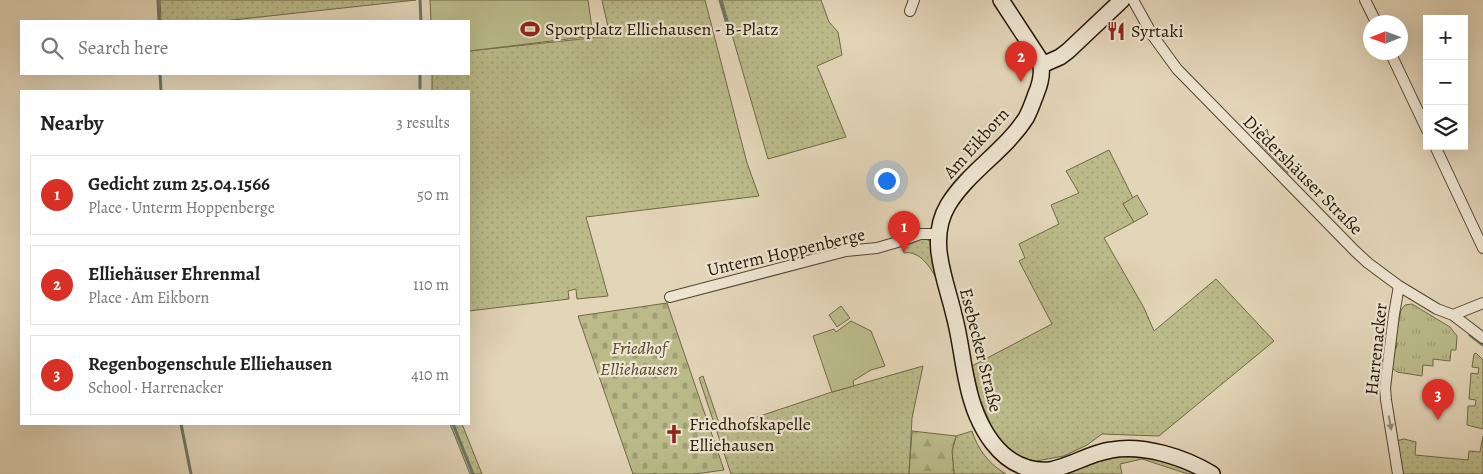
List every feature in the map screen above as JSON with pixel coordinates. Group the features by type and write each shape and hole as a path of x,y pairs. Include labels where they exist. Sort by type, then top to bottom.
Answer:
{"street":[{"path":"910,11 914,0"},
{"path":"1001,0 1042,65 1065,54 1122,0"},
{"name":"Diedershäuser Straße","path":"1132,0 1153,36 1177,69 1349,245 1368,263 1399,286 1437,309 1453,315 1483,338"},
{"path":"1365,0 1372,15"},
{"path":"1394,60 1423,122"},
{"name":"Am Eikborn","path":"939,234 943,215 955,195 1025,118 1039,88 1042,77 1042,65"},
{"path":"1436,150 1483,248"},
{"name":"Unterm Hoppenberge","path":"670,297 846,251 877,248 901,242 920,234 939,234"},
{"name":"Esebecker Straße","path":"939,234 943,276 954,315 968,391 987,438 1003,458 1024,470 1046,471 1102,452 1131,449 1182,460 1212,474"},
{"name":"Harrenacker","path":"1398,474 1385,388 1399,286"},
{"path":"1453,315 1483,303"}],"green space":[{"path":"160,0 416,0 232,20 161,20"},
{"name":"Sportplatz Elliehausen - B-Platz","path":"430,0 588,0 593,36 470,51 470,20 431,20"},
{"path":"602,0 705,0 747,163 759,196 586,217 608,296 577,299 576,289 568,291 569,299 470,311 470,90 432,90 432,75 470,75 470,51 610,36"},
{"path":"722,0 821,0 829,22 838,32 842,55 817,66 846,137 768,159"},
{"path":"1267,129 1287,167 1288,173 1256,140"},
{"path":"1109,150 1133,198 1123,204 1134,222 1104,238 1144,308 1154,331 1216,279 1274,341 1159,436 1102,434 1087,445 1064,456 1027,461 1008,449 994,432 979,397 972,366 1052,324 1019,261 1025,258 1019,244 1059,224 1051,205 1079,193 1066,171"},
{"path":"1137,195 1148,214 1134,222 1123,204"},
{"path":"923,238 930,241 937,280 932,270 920,257 915,254 904,253 902,248 903,244"},
{"name":"Friedhof Elliehausen","path":"667,303 724,470 695,474 633,474 578,316"},
{"path":"1412,304 1450,327 1457,336 1456,350 1451,350 1450,361 1433,359 1433,366 1423,365 1422,376 1397,372 1391,367 1394,349 1396,349 1397,343 1395,342 1401,310 1405,305"},
{"path":"841,306 850,318 837,327 829,315"},
{"path":"851,321 871,331 885,366 871,370 853,381 854,386 832,392 813,336 834,329 836,332"},
{"path":"1476,353 1483,360 1483,429 1467,425 1468,406 1475,406 1476,400 1469,399 1471,373 1478,374 1479,368 1472,367 1474,354"},
{"path":"923,366 912,418 909,474 731,474 699,378 703,376 721,429 832,392"},
{"path":"450,425 462,425 482,474 470,474"},
{"path":"912,431 956,436 952,451 954,474 909,474"},
{"path":"972,431 977,444 985,456 994,466 1006,474 954,474 952,451 956,436"},
{"path":"1483,436 1483,474 1402,474 1396,441 1404,439 1416,442 1415,455 1468,460 1469,451 1480,452"},
{"path":"1118,454 1151,456 1203,474 1188,474 1142,459 1120,464 1122,474 1060,474"}],"waterway":[{"path":"158,0 159,20"},
{"path":"420,0 421,20"},
{"path":"720,0 730,34"},
{"path":"160,75 161,90"},
{"path":"420,75 420,88"},
{"path":"1470,335 1483,345"},
{"path":"181,425 191,474"},
{"path":"453,425 473,474"}],"place":[{"name":"Sportplatz Elliehausen - B-Platz","path":"530,29"},
{"name":"Syrtaki","path":"1116,31"},
{"name":"Elliehäuser Ehrenmal","path":"1021,82"},
{"name":"Gedicht zum 25.04.1566","path":"904,252"},
{"name":"Regenbogenschule Elliehausen","path":"1438,420"},
{"name":"Friedhofskapelle Elliehausen","path":"674,434"}]}
